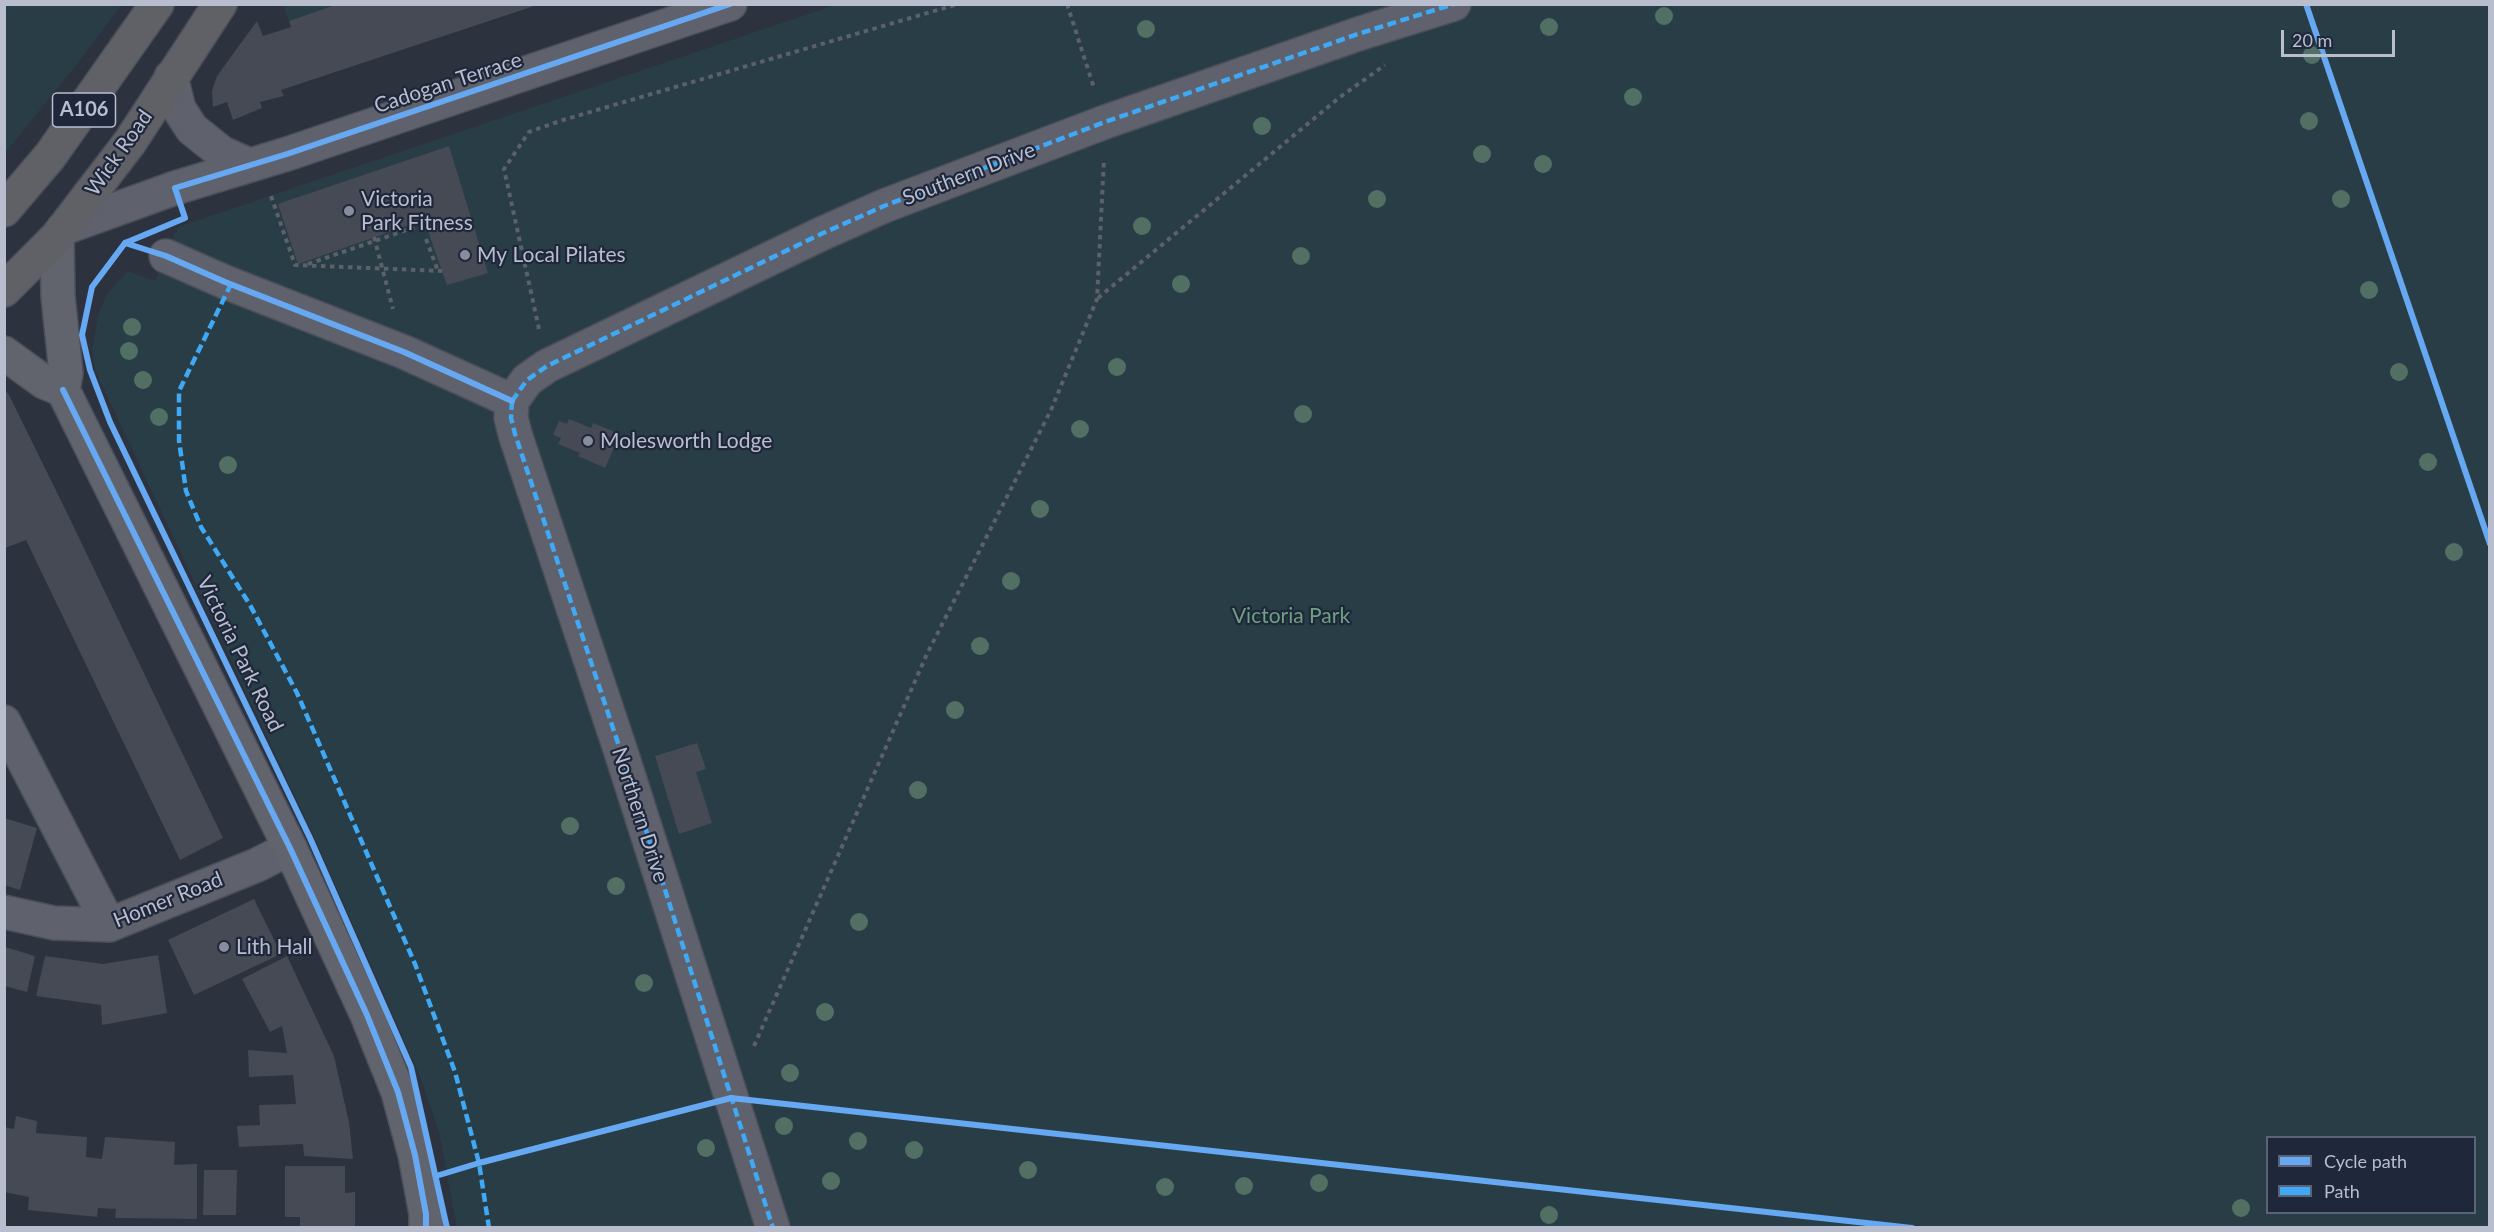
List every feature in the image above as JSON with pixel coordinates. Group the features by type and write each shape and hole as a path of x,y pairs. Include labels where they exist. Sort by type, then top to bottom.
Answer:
{"highway":[{"name":"A106","path":"4,210 50,156 157,4"},
{"name":"Wick Road","path":"4,290 61,233 130,142 212,7"}],"main road":[{"name":"Victoria Park Road","path":"61,233 58,296 66,373 63,390 290,848 367,1015 398,1092 415,1155 426,1214 426,1227"},
{"path":"4,353 44,382 63,390"}],"street":[{"name":"Cadogan Terrace","path":"61,233 175,188 730,4"},
{"name":"Southern Drive","path":"512,401 528,380 547,366 884,206 1105,122 1361,33 1454,4"},
{"path":"171,77 179,108 192,129 222,153 249,165"},
{"path":"165,256 404,352 512,401"},
{"name":"Northern Drive","path":"512,401 511,418 515,434 621,752 773,1227"},
{"path":"4,722 109,925"},
{"name":"Homer Road","path":"4,912 54,923 109,925 257,865 290,848"}],"path":[{"path":"547,366 504,170 529,132 958,4"},
{"path":"731,1098 927,654 1051,410 1097,299 1105,122 1067,4"},
{"path":"1097,299 1340,97 1388,63"},
{"path":"271,196 295,265 440,271 426,239"},
{"path":"305,266 375,239 418,226"},
{"path":"375,239 393,310"}],"green space":[{"path":"5,4 121,5 5,153"},
{"path":"283,4 338,5 289,21"},
{"name":"Victoria Park","path":"835,5 2489,5 2489,1227 457,1227 439,1132 421,1079 314,837 95,370 92,351 98,315 107,294 128,271 155,281 178,227"}],"building":[{"path":"338,4 537,5 281,90 284,96 260,102 262,108 233,120 227,102 213,107 212,91 217,76 257,21 263,36 291,27 289,21"},
{"path":"449,146 488,273 447,285 424,220 298,264 278,204"},
{"path":"5,390 69,517 223,838 180,860 26,540 5,548"},
{"name":"Molesworth Lodge","path":"569,419 591,428 593,423 620,434 605,468 578,456 580,453 558,444 561,438 553,435 559,421 567,424"},
{"path":"697,743 706,769 696,772 712,823 679,834 655,756"},
{"path":"4,818 37,828 20,890 4,885"},
{"name":"Lith Hall","path":"254,899 281,954 194,995 168,940"},
{"path":"5,947 35,956 27,992 5,986"},
{"path":"158,955 167,1013 102,1025 101,1005 36,996 45,956 103,964"},
{"path":"287,956 334,1056 349,1122 353,1159 304,1156 303,1144 239,1147 237,1126 260,1125 259,1105 296,1104 293,1075 249,1077 248,1050 287,1053 282,1026 270,1032 242,979"},
{"path":"16,1116 37,1121 36,1133 87,1137 86,1157 102,1159 105,1137 175,1142 174,1165 197,1164 197,1219 115,1218 116,1209 98,1208 97,1217 28,1210 29,1197 4,1192 4,1127 14,1129"},
{"path":"285,1166 345,1166 345,1193 355,1192 355,1228 300,1228 300,1217 285,1217"},
{"path":"204,1170 237,1170 236,1215 203,1215"}],"marked path":[{"path":"512,401 527,380 547,366 884,206 1105,122 1361,33 1454,4"},
{"path":"231,284 179,391 179,440 186,491 201,527 250,605 297,693 415,964 455,1072 479,1163 489,1228"},
{"path":"512,401 511,418 515,434 621,752 773,1228"}],"cycle path":[{"path":"125,243 185,218 175,188 287,154 730,4"},
{"path":"2306,4 2490,544"},
{"path":"125,243 92,287 82,335 90,370 110,422 310,838 411,1067 447,1228"},
{"path":"125,243 166,256 225,282 404,352 512,401"},
{"path":"63,390 290,848 367,1015 398,1092 415,1155 426,1214 426,1228"},
{"path":"436,1176 731,1098 1912,1228"}],"place":[{"name":"Victoria Park Fitness","path":"349,211"},
{"name":"My Local Pilates","path":"465,255"},
{"name":"Molesworth Lodge","path":"588,441"},
{"name":"Lith Hall","path":"224,947"}]}
